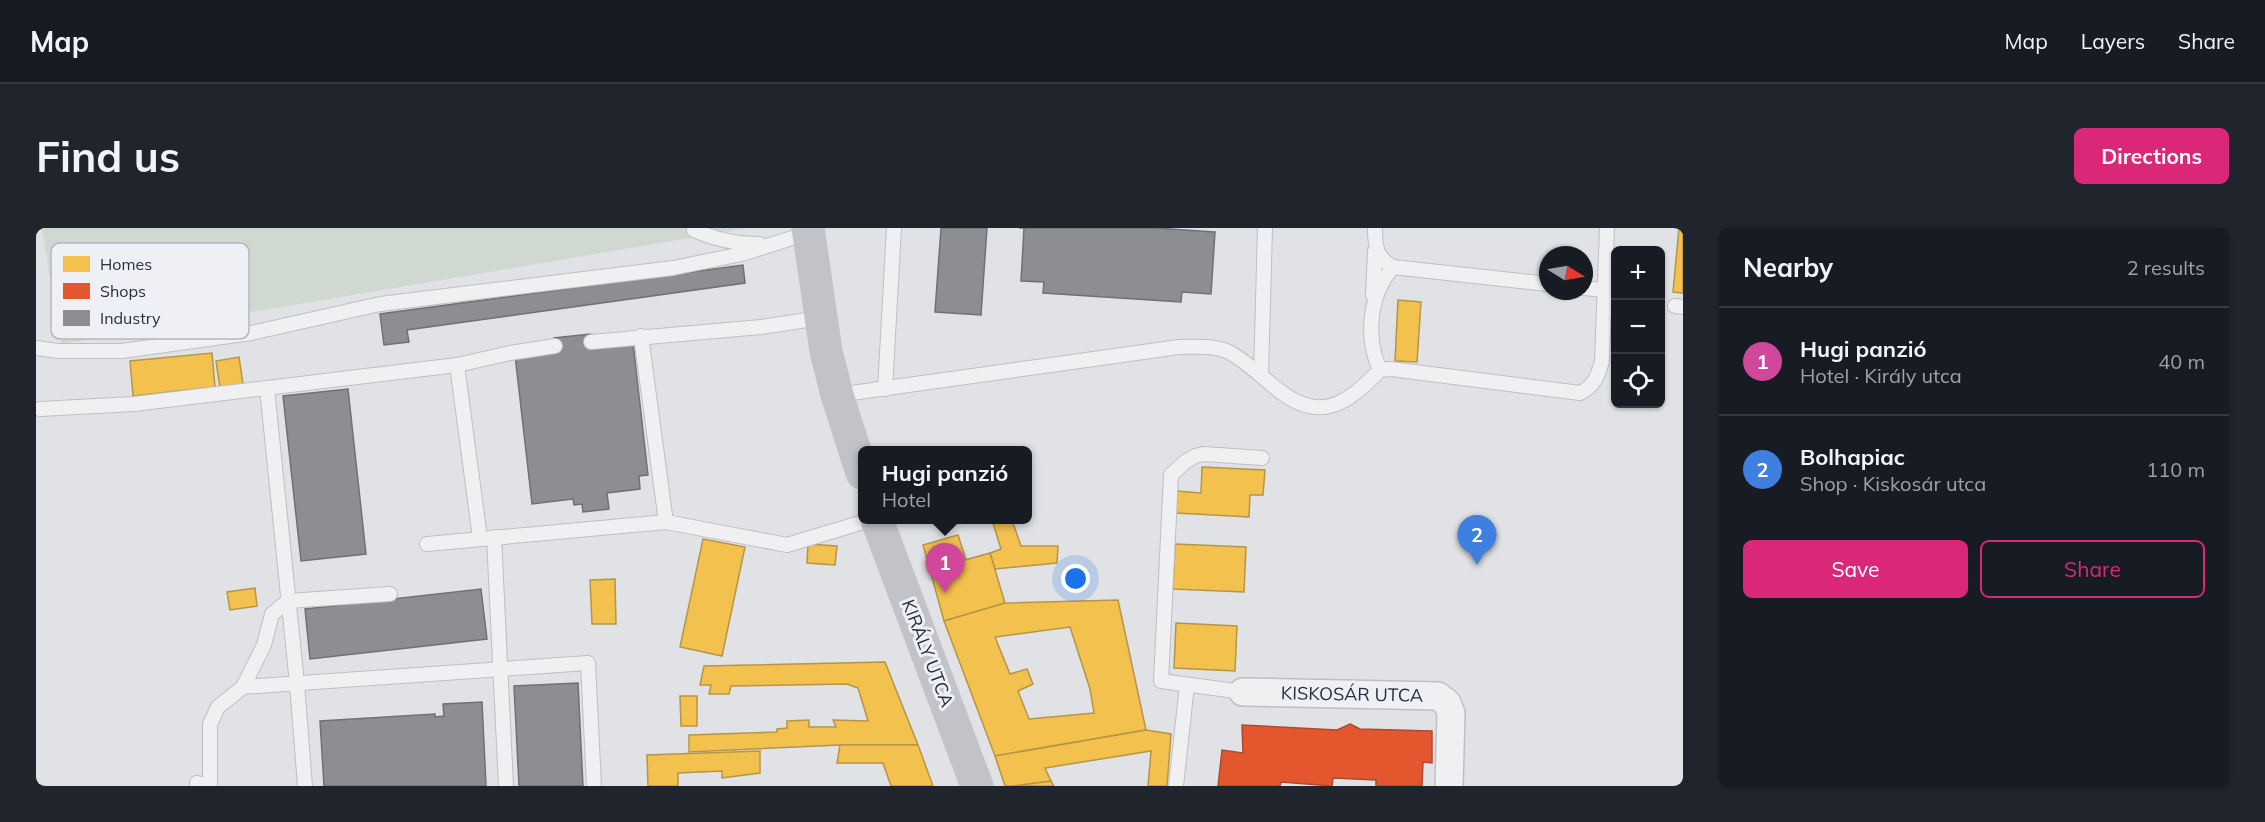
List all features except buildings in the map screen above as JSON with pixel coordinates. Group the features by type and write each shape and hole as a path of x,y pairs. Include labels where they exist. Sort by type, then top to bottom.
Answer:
{"main road":[{"path":"808,230 820,318 837,395 858,461"},
{"name":"KIRÁLY UTCA","path":"880,524 977,786"}],"street":[{"name":"KISKOSÁR UTCA","path":"1243,692 1438,696 1447,703 1451,713 1449,786"}],"lane":[{"path":"885,389 894,228"},
{"path":"1261,375 1265,228"},
{"path":"1375,228 1371,344 1380,370"},
{"path":"837,395 1179,346 1227,351 1279,390 1301,403 1327,407 1338,405 1358,393 1380,370 1390,369 1580,393 1590,388 1597,378 1602,361 1607,228"},
{"path":"249,333 380,304 673,268 742,254 808,230"},
{"path":"694,231 728,242 768,244"},
{"path":"1375,249 1382,261 1393,267 1539,283"},
{"path":"1373,313 1377,292 1393,267"},
{"path":"1593,289 1605,290"},
{"path":"591,342 761,327 820,318"},
{"path":"641,336 666,522"},
{"path":"36,348 58,351 122,351 208,339"},
{"path":"40,409 134,404 457,365 510,352 555,345"},
{"path":"457,365 487,537 501,668 506,786"},
{"path":"267,388 305,786"},
{"path":"1243,692 1161,681 1171,475 1195,456 1204,454 1262,458"},
{"path":"427,544 666,522 788,545 858,523"},
{"path":"206,785 210,724 218,707 243,687 264,645 272,614 288,601 390,594"},
{"path":"243,687 588,663 594,786"},
{"path":"1176,786 1187,685"}],"shaded area":[{"path":"42,228 744,229 249,312 249,243 51,243 51,283"},
{"path":"60,339 91,339 61,344"}],"place":[{"name":"Bolhapiac","path":"1477,565"},
{"name":"Hugi panzió","path":"945,593"}]}
